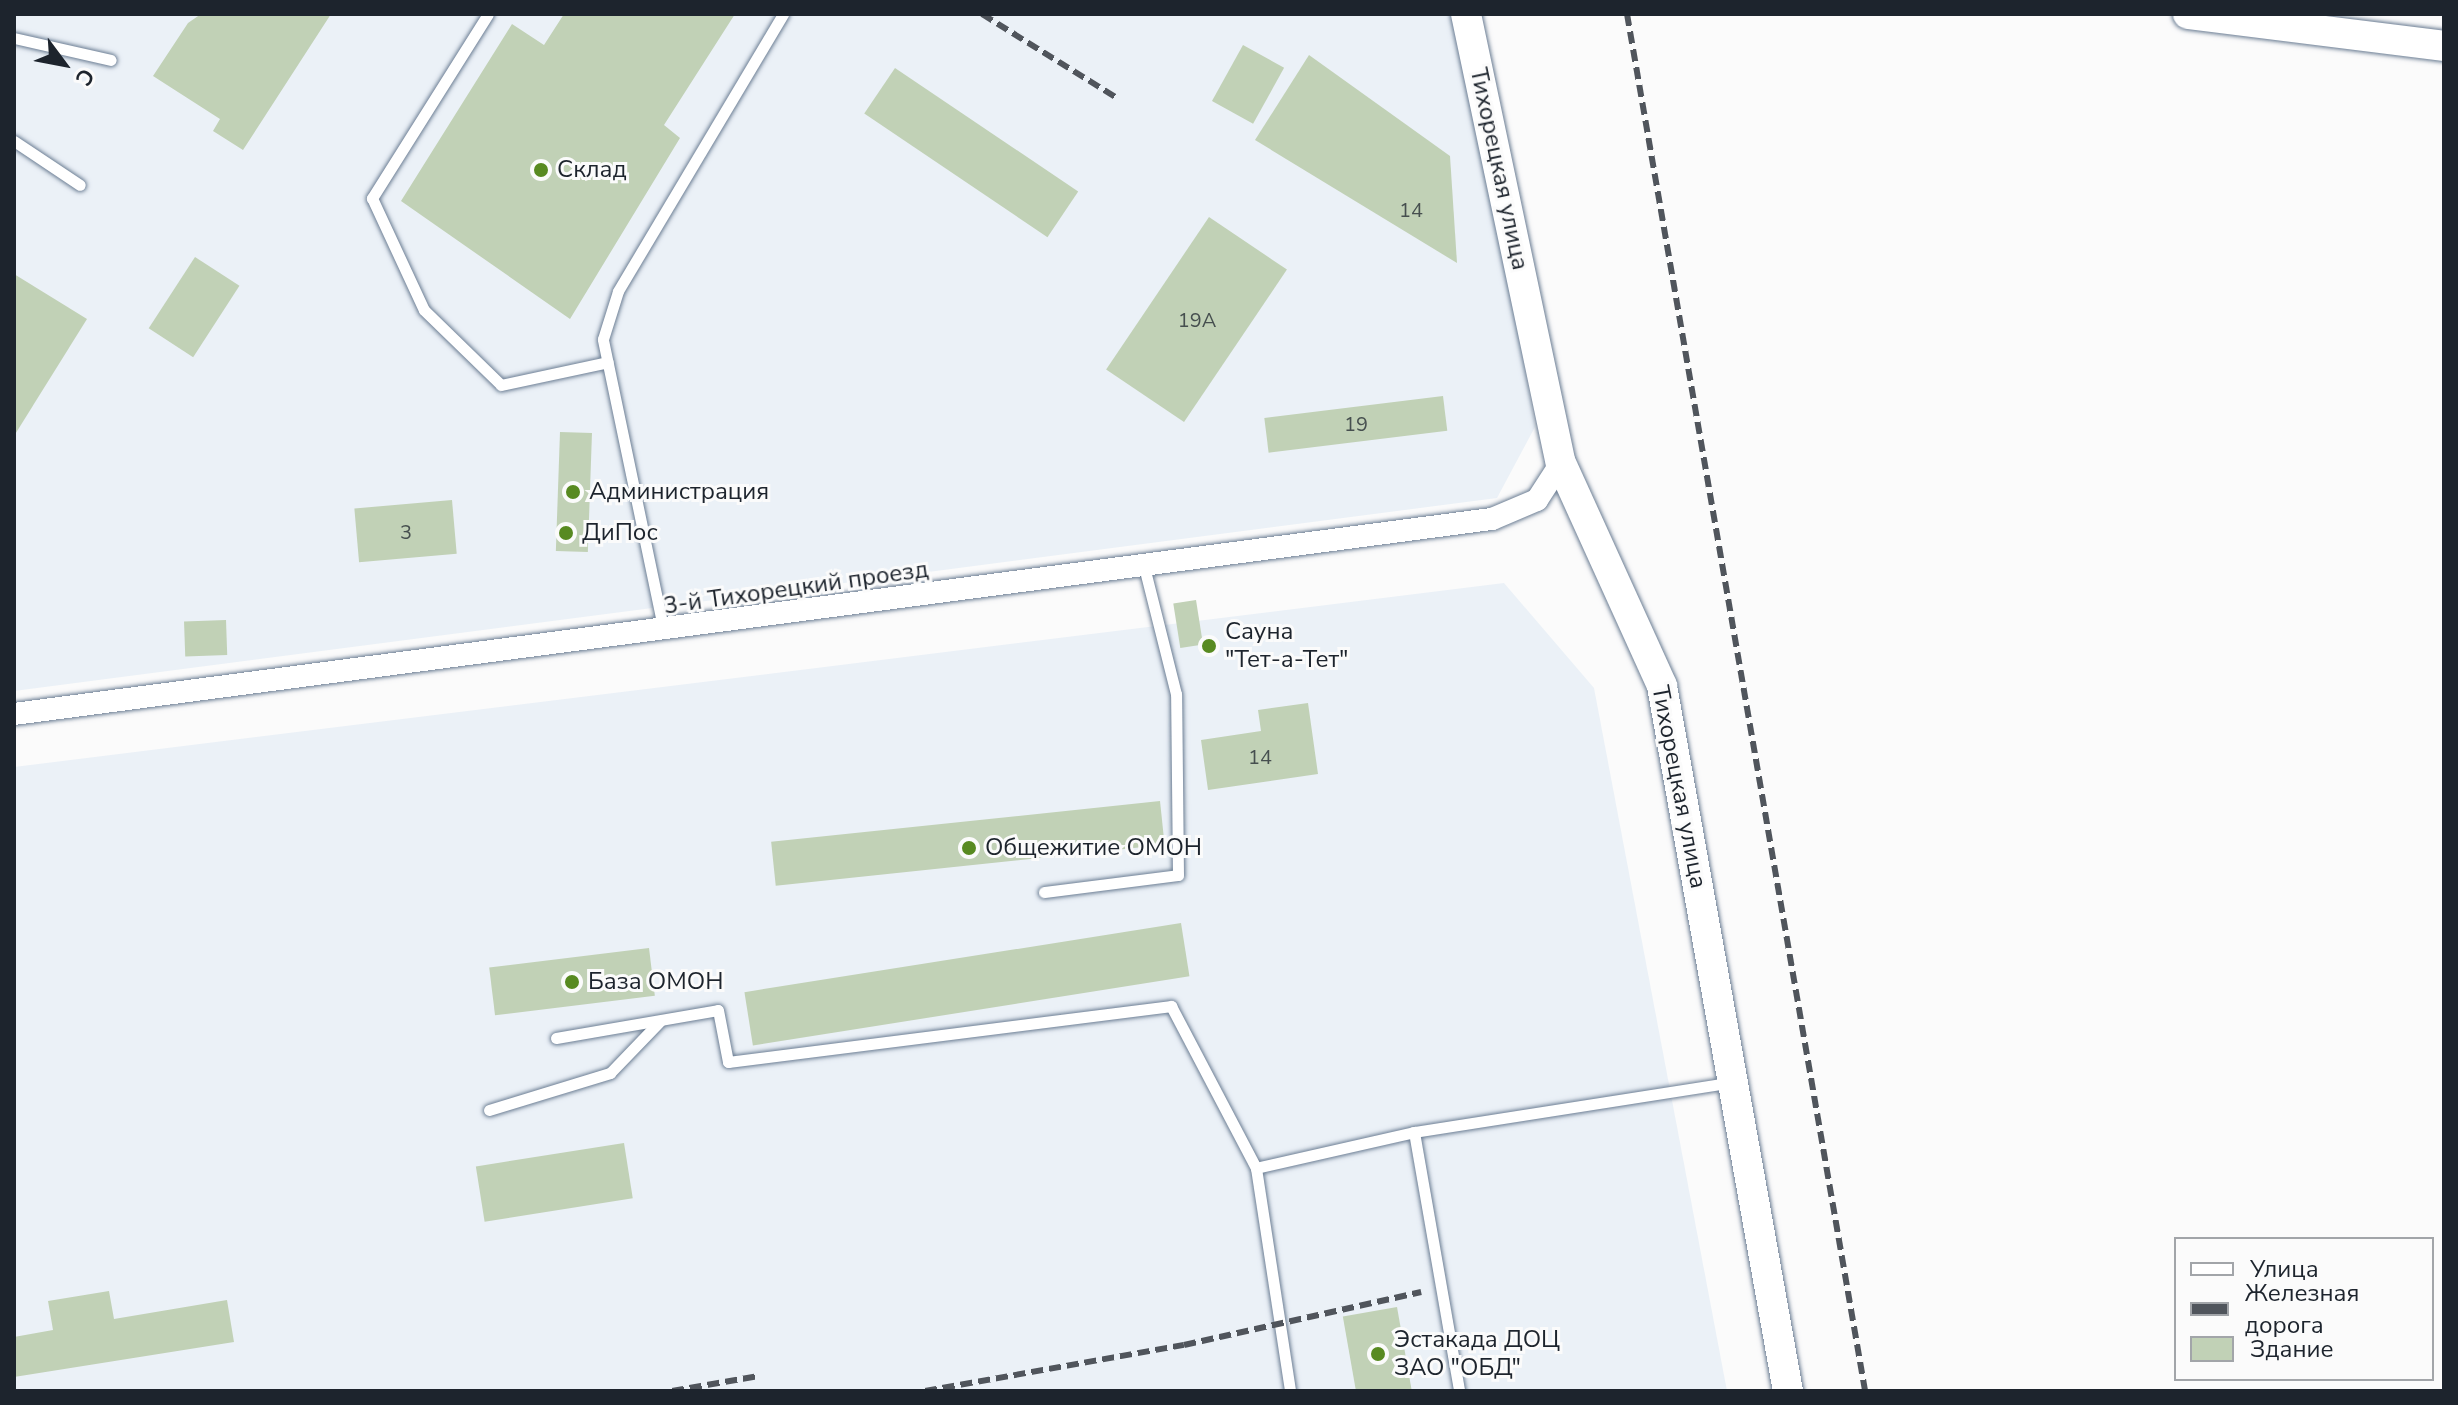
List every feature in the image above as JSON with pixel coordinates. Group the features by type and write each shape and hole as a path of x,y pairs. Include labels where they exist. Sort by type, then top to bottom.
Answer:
{"street":[{"name":"Тихорецкая улица","path":"1466,14 1561,463 1662,686 1788,1391"},
{"path":"2188,14 2444,46"},
{"name":"3-й Тихорецкий проезд","path":"14,714 664,632 1492,519 1537,500 1561,463"}],"lane":[{"path":"488,14 372,198 424,310 501,385 608,362"},
{"path":"664,632 603,339 618,291 783,14"},
{"path":"14,38 111,60"},
{"path":"14,141 80,185"},
{"path":"1044,892 1178,875 1176,694 1144,567"},
{"path":"556,1038 718,1010 728,1062 1171,1006 1256,1168 1290,1391"},
{"path":"489,1110 610,1073 660,1020"},
{"path":"1256,1168 1414,1132 1733,1081"},
{"path":"1414,1132 1459,1391"}],"shaded area":[{"path":"14,14 1463,14 1535,427 1497,498 14,691"},
{"path":"1504,583 1594,688 1727,1391 14,1391 14,767"}],"building":[{"path":"201,14 331,14 243,150 213,131 220,119 153,76 188,23"},
{"name":"Склад","path":"564,14 735,14 664,125 680,138 570,319 401,201 512,24 544,45"},
{"path":"1243,45 1284,68 1253,124 1212,101"},
{"path":"1309,55 1450,156 1457,263 1255,140"},
{"path":"895,68 1078,192 1047,237 864,114"},
{"path":"1209,217 1287,270 1184,422 1106,370"},
{"path":"195,257 239,286 193,357 149,328"},
{"path":"14,274 87,319 14,436"},
{"path":"1443,396 1447,431 1269,453 1264,418"},
{"name":"Администрация","path":"560,432 592,433 588,552 556,551"},
{"path":"452,500 457,554 359,562 354,509"},
{"path":"1196,600 1203,644 1180,648 1173,604"},
{"path":"226,620 227,655 185,656 184,621"},
{"path":"1308,703 1318,774 1208,790 1201,740 1261,731 1258,710"},
{"name":"Общежитие ОМОН","path":"1160,801 1165,845 776,886 771,842"},
{"path":"1181,923 1189,976 753,1045 744,992"},
{"name":"База ОМОН","path":"649,948 655,996 495,1015 489,968"},
{"path":"624,1143 633,1198 485,1222 476,1166"},
{"path":"109,1291 114,1319 227,1300 234,1342 14,1377 14,1337 53,1330 48,1301"},
{"name":"Эстакада ДОЦ ЗАО \"ОБД\"","path":"1397,1307 1412,1391 1356,1391 1343,1317"}],"railway":[{"path":"982,14 1117,98"},
{"path":"1627,14 1865,1391"},
{"path":"925,1391 1184,1345 1421,1292"},
{"path":"672,1391 759,1376"}],"place":[{"name":"Склад","path":"541,170"},
{"name":"Администрация","path":"573,492"},
{"name":"ДиПос","path":"566,533"},
{"name":"Сауна \"Тет-а-Тет\"","path":"1209,646"},
{"name":"Общежитие ОМОН","path":"969,848"},
{"name":"База ОМОН","path":"572,982"},
{"name":"Эстакада ДОЦ ЗАО \"ОБД\"","path":"1378,1354"}]}
